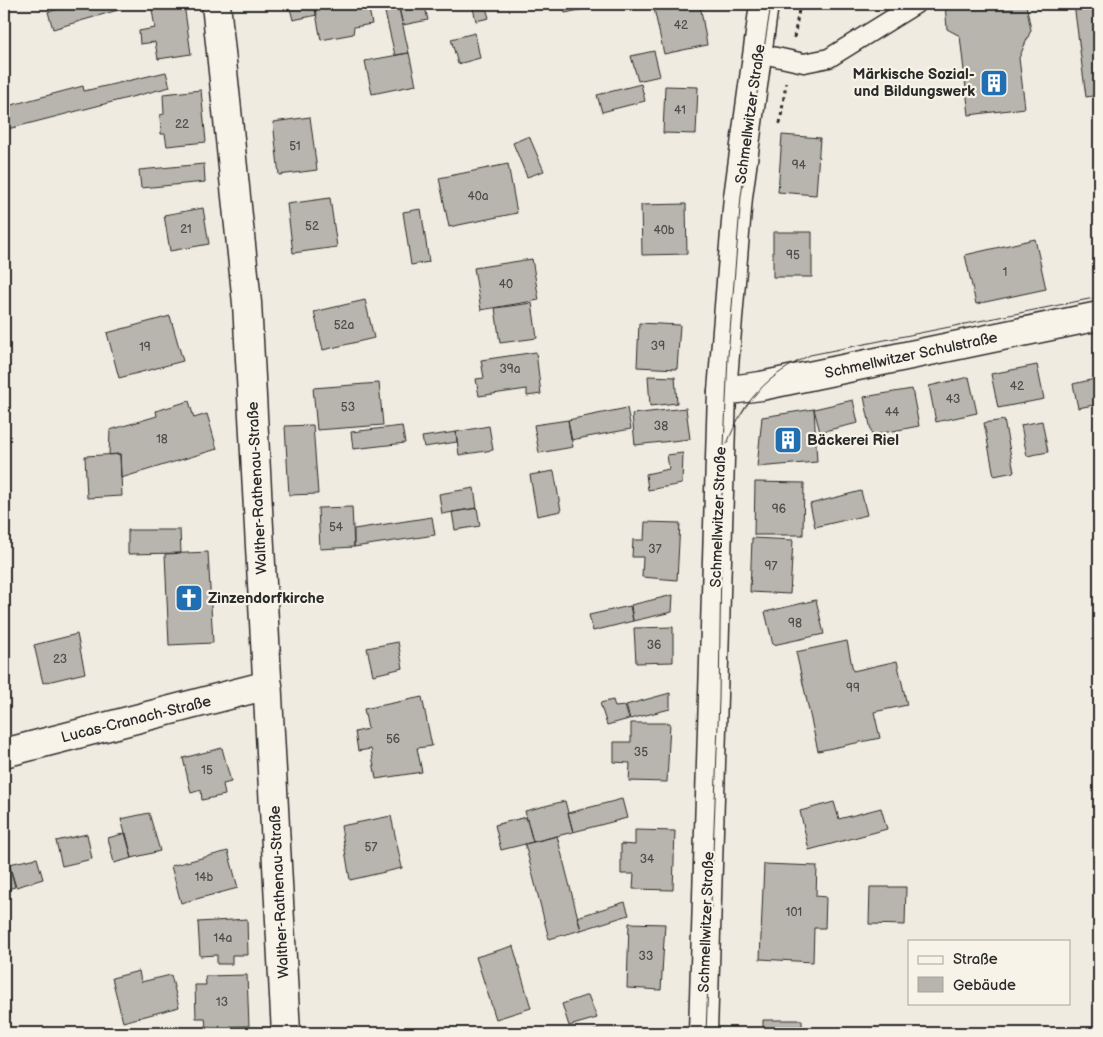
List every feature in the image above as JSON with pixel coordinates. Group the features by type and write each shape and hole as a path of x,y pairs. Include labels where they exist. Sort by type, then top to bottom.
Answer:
{"street":[{"name":"Walther-Rathenau-Straße","path":"216,4 225,110 247,303 286,1033"},
{"name":"Schmellwitzer Straße","path":"703,1033 722,391 738,196 764,4"},
{"name":"Schmellwitzer Schulstraße","path":"722,391 760,386 1099,316"},
{"name":"Lucas-Cranach-Straße","path":"4,754 268,685"}],"lane":[{"path":"758,53 804,62 829,58 916,4"}],"building":[{"path":"79,4 116,4 118,10 53,29 48,12"},
{"path":"151,4 184,4 191,54 158,59 155,42 140,44 139,31 155,28"},
{"path":"289,4 314,4 317,15 293,20"},
{"path":"314,4 368,4 372,24 354,27 353,34 321,40"},
{"path":"383,4 398,4 409,53 395,55"},
{"path":"398,4 440,4 425,7 428,20 403,25"},
{"path":"472,4 485,4 489,18 476,21"},
{"path":"563,4 609,4 565,13"},
{"path":"653,4 700,4 707,45 664,54"},
{"name":"Märkische Sozial- und Bildungswerk","path":"945,4 1026,4 1031,30 1019,58 1025,108 969,115 960,36 947,29"},
{"path":"1074,4 1099,4 1099,95 1086,97"},
{"path":"475,33 480,58 458,64 451,39"},
{"path":"654,51 660,76 638,81 631,56"},
{"path":"409,53 416,85 372,94 365,61"},
{"path":"166,72 170,87 4,130 4,107 83,86 84,91"},
{"path":"641,84 645,101 602,112 597,95"},
{"path":"665,86 698,87 696,134 663,133"},
{"path":"201,90 206,142 167,146 165,134 161,134 160,115 164,114 163,94"},
{"path":"310,117 317,170 279,175 273,122"},
{"path":"782,135 820,138 816,195 778,192"},
{"path":"529,136 544,171 527,177 513,143"},
{"path":"204,164 205,182 141,188 139,170"},
{"path":"508,164 517,213 449,227 439,178"},
{"path":"330,198 337,247 293,253 287,204"},
{"path":"686,204 687,254 642,255 641,205"},
{"path":"203,208 209,244 170,251 164,215"},
{"path":"421,209 429,262 411,265 403,212"},
{"path":"773,232 812,232 812,277 773,277"},
{"path":"1035,239 1046,289 976,304 965,255"},
{"path":"532,259 539,300 481,310 474,268"},
{"path":"365,300 374,338 323,350 314,312"},
{"path":"532,303 537,338 500,343 495,308"},
{"path":"170,316 183,361 119,378 107,333"},
{"path":"639,323 680,325 677,369 637,367"},
{"path":"536,352 541,394 527,396 527,389 479,396 476,379 484,378 481,360"},
{"path":"1037,365 1044,399 998,408 991,374"},
{"path":"648,376 675,377 677,403 650,406"},
{"path":"969,377 977,413 936,422 929,386"},
{"path":"1099,378 1099,404 1078,408 1073,384"},
{"path":"379,383 383,425 317,430 313,388"},
{"path":"912,389 919,426 872,435 864,397"},
{"path":"853,400 858,423 820,432 814,409"},
{"path":"189,401 194,418 207,414 217,449 121,478 120,454 109,455 110,430 157,416 156,411"},
{"path":"627,408 631,429 571,440 568,420"},
{"path":"686,408 690,439 635,445 632,414"},
{"name":"Bäckerei Riel","path":"814,409 817,462 757,467 762,417"},
{"path":"568,420 573,447 539,453 534,425"},
{"path":"1004,420 1014,472 994,476 984,423"},
{"path":"1042,421 1048,452 1027,456 1021,425"},
{"path":"313,425 318,494 289,495 285,426"},
{"path":"402,426 405,443 353,449 351,432"},
{"path":"489,426 493,450 459,455 456,432"},
{"path":"456,432 457,442 424,447 422,437"},
{"path":"683,453 682,484 648,490 646,474 669,469 667,455"},
{"path":"120,454 122,496 87,498 85,456"},
{"path":"554,471 561,511 537,516 530,475"},
{"path":"755,482 804,483 803,535 754,535"},
{"path":"474,488 477,508 442,514 439,494"},
{"path":"861,491 867,515 815,527 810,504"},
{"path":"352,507 354,547 320,549 318,508"},
{"path":"477,508 480,526 455,530 452,512"},
{"path":"432,517 435,535 354,547 354,529"},
{"path":"645,522 680,523 677,580 642,577 643,557 632,557 633,540 644,540"},
{"path":"128,530 180,530 181,553 128,554"},
{"path":"752,538 793,540 790,594 750,592"},
{"name":"Zinzendorfkirche","path":"208,552 213,643 169,645 165,554"},
{"path":"673,595 672,612 633,621 631,605"},
{"path":"816,600 824,634 773,645 765,612"},
{"path":"630,606 633,621 593,631 589,615"},
{"path":"673,627 673,662 636,663 634,628"},
{"path":"77,634 85,673 43,683 34,645"},
{"path":"847,641 853,671 897,661 907,705 874,712 880,738 818,751 796,652"},
{"path":"398,642 403,668 373,675 367,648"},
{"path":"670,693 670,709 630,719 626,705"},
{"path":"422,697 432,746 417,748 422,772 376,779 371,749 358,751 355,732 368,729 364,709"},
{"path":"613,700 615,707 625,706 629,719 607,725 600,703"},
{"path":"631,723 670,723 667,782 629,781 630,763 614,762 614,742 631,742"},
{"path":"222,748 231,782 223,784 225,795 202,800 201,790 191,793 183,758"},
{"path":"622,799 627,818 573,832 568,813"},
{"path":"565,801 573,832 533,842 525,811"},
{"path":"834,802 839,819 881,808 887,829 809,850 800,811"},
{"path":"149,813 160,851 132,858 121,819"},
{"path":"391,816 402,868 350,880 341,826"},
{"path":"526,817 533,842 501,850 495,825"},
{"path":"635,830 675,831 673,890 633,889 634,874 621,874 621,844 635,845"},
{"path":"126,833 132,858 114,863 108,838"},
{"path":"87,834 92,859 62,866 56,841"},
{"path":"557,836 581,930 549,939 525,844"},
{"path":"228,851 238,888 181,903 171,866"},
{"path":"37,858 43,879 16,887 9,864"},
{"path":"8,860 15,887 4,890 4,861"},
{"path":"764,864 817,866 816,896 826,897 825,928 814,928 813,962 760,959"},
{"path":"870,887 906,887 905,925 869,924"},
{"path":"625,902 629,915 581,930 577,917"},
{"path":"247,919 248,955 232,955 232,964 217,964 217,955 200,956 198,922"},
{"path":"629,923 665,924 661,990 627,988"},
{"path":"513,946 531,1008 496,1019 476,957"},
{"path":"139,971 141,982 171,975 179,1007 123,1022 112,978"},
{"path":"247,975 249,1026 206,1027 205,1018 196,1018 195,985 206,985 205,976"},
{"path":"588,995 597,1018 569,1026 562,1004"},
{"path":"763,1020 802,1020 802,1033 763,1033"},
{"path":"598,1030 618,1030 618,1033 588,1033"},
{"path":"618,1030 658,1030 658,1033 618,1033"}],"tram line":[{"path":"706,1033 719,699 722,492 728,356 741,196 771,4"},
{"path":"727,444 741,414 759,390 781,371 810,355 1099,297"}],"place":[{"name":"Märkische Sozial- und Bildungswerk","path":"994,83"},
{"name":"Bäckerei Riel","path":"788,440"},
{"name":"Zinzendorfkirche","path":"189,598"}]}
